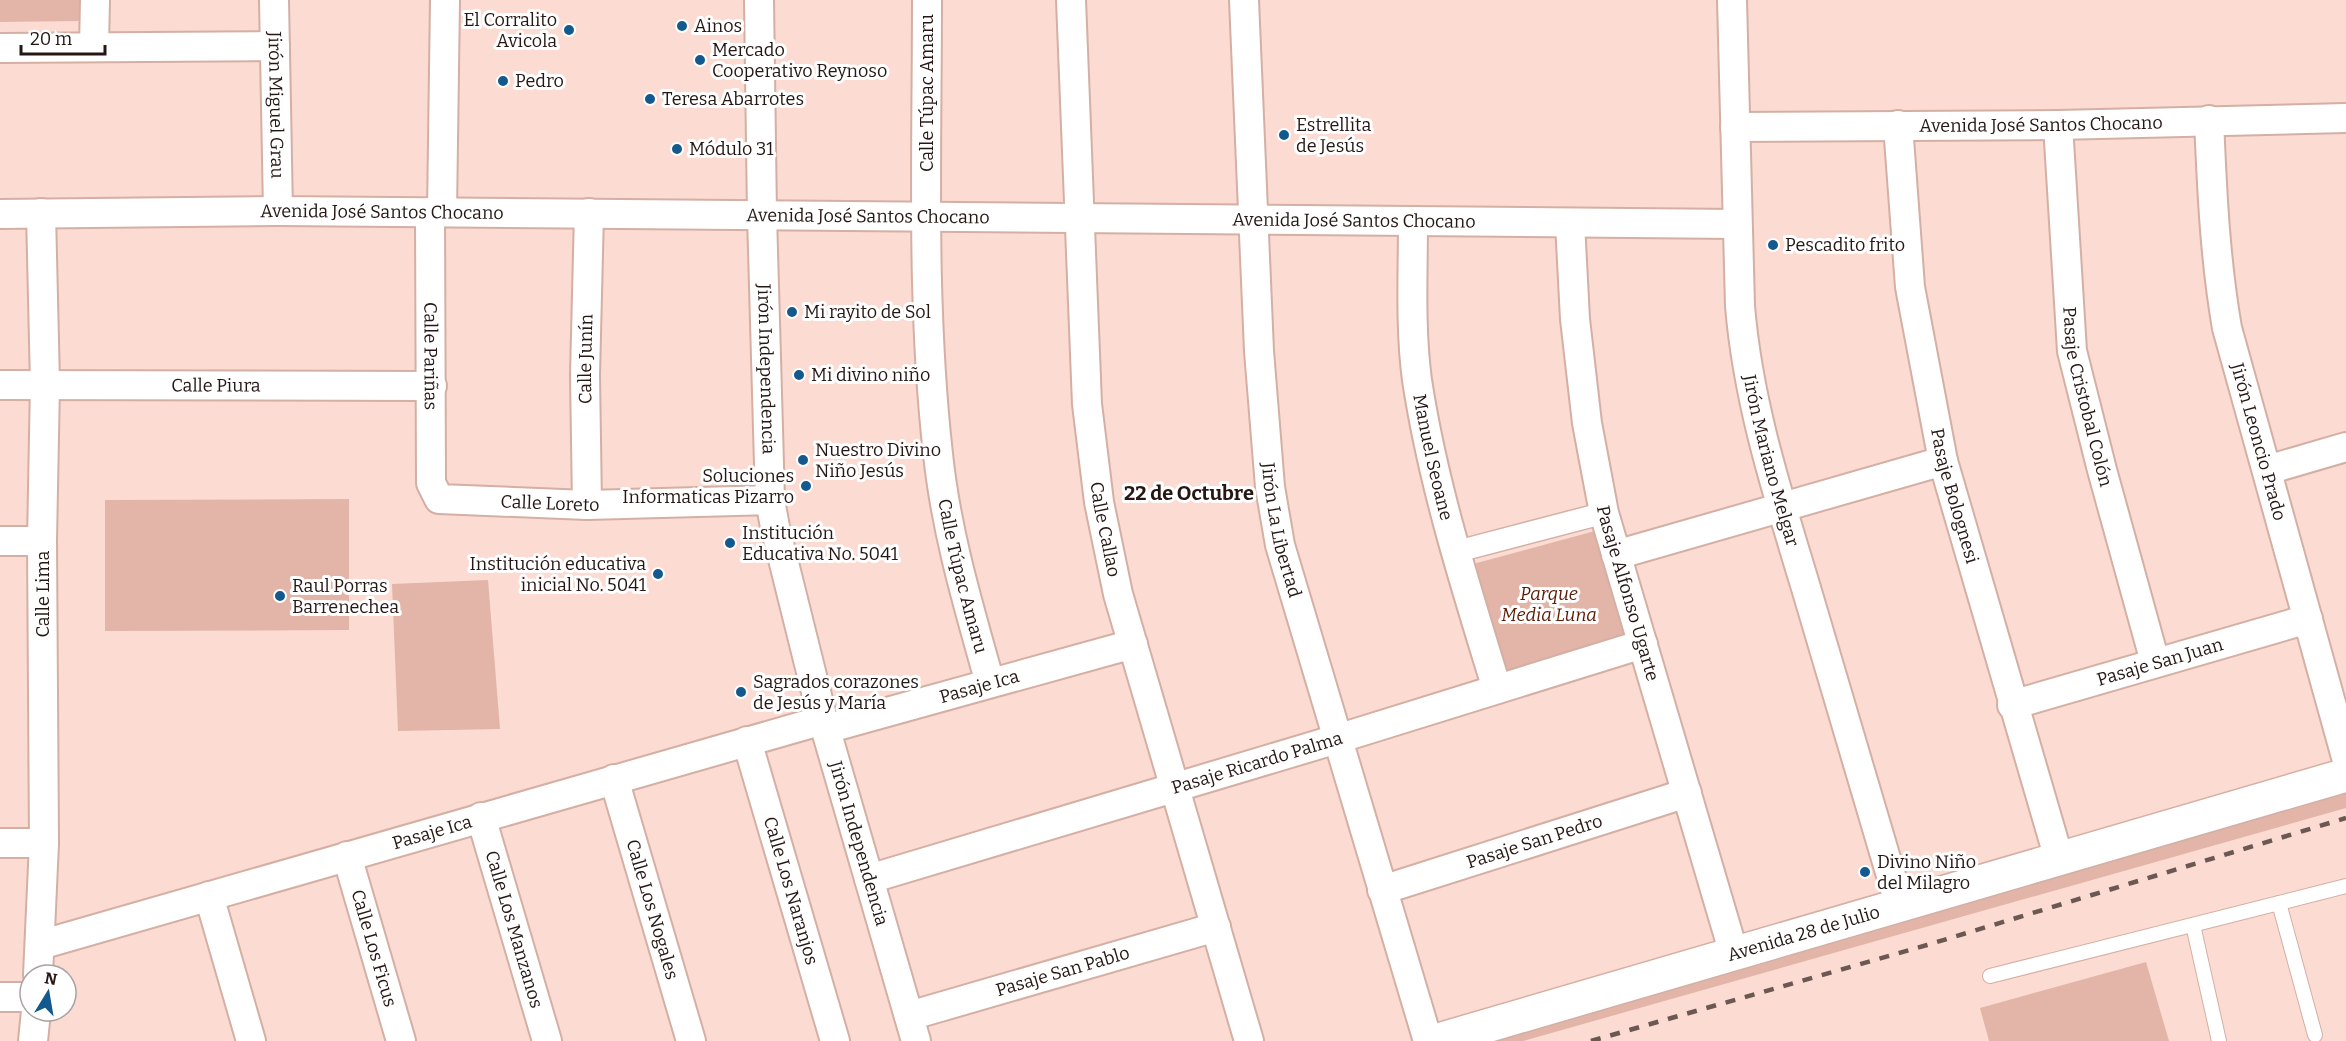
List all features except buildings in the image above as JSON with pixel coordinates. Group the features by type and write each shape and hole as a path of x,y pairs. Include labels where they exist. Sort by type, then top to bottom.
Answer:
{"street":[{"path":"94,0 94,47"},
{"name":"Jirón Miguel Grau","path":"274,0 278,211"},
{"name":"Calle Pariñas","path":"439,499 431,483 432,386 436,212 445,0"},
{"name":"Jirón Independencia","path":"759,0 770,500 824,724 913,1029"},
{"name":"Calle Túpac Amaru","path":"927,0 929,339 938,455 957,566 990,683"},
{"name":"Calle Callao","path":"1071,0 1078,218 1088,404 1099,502 1118,594 1249,1041"},
{"name":"Jirón La Libertad","path":"1244,0 1259,351 1270,487 1280,545 1428,1041"},
{"name":"Jirón Mariano Melgar","path":"1732,0 1737,224 1744,352 1752,398 1900,906"},
{"path":"0,48 275,46"},
{"name":"Avenida José Santos Chocano","path":"1735,126 2058,125 2346,118"},
{"name":"Jirón Leoncio Prado","path":"2209,120 2213,228 2218,279 2227,328 2346,757"},
{"name":"Pasaje Bolognesi","path":"1898,125 1910,287 1943,461 2012,705 2059,859"},
{"name":"Pasaje Cristobal Colón","path":"2058,125 2072,351 2154,662"},
{"name":"Avenida José Santos Chocano","path":"0,214 278,211 1737,224"},
{"name":"Calle Lima","path":"39,963 44,843 42,541 45,384 41,213"},
{"name":"Calle Junín","path":"587,505 585,375 589,213"},
{"name":"Manuel Seoane","path":"1413,221 1414,337 1417,379 1455,552 1497,689"},
{"name":"Pasaje Alfonso Ugarte","path":"1570,223 1578,342 1587,423 1604,513 1734,954"},
{"name":"Calle Piura","path":"0,385 393,388 432,386"},
{"path":"2267,470 2346,447"},
{"path":"1616,555 1943,461"},
{"name":"Calle Loreto","path":"439,499 587,505 770,500"},
{"path":"1455,552 1604,513"},
{"path":"0,541 42,541"},
{"name":"Pasaje San Juan","path":"2012,705 2308,619"},
{"name":"Pasaje Ica","path":"40,945 747,741 990,683 1133,644"},
{"name":"Pasaje Ricardo Palma","path":"869,879 1337,739 1643,644"},
{"name":"Calle Los Naranjos","path":"747,741 835,1041"},
{"name":"Avenida 28 de Julio","path":"1435,1041 2346,775"},
{"name":"Calle Los Nogales","path":"614,779 691,1041"},
{"name":"Pasaje San Pedro","path":"1383,890 1687,793"},
{"name":"Calle Los Manzanos","path":"481,818 547,1041"},
{"path":"0,843 44,843"},
{"name":"Calle Los Ficus","path":"347,856 401,1041"},
{"path":"209,896 251,1041"},
{"name":"Pasaje San Pablo","path":"913,1029 1216,927"},
{"path":"0,997 18,997"},
{"path":"33,1041 35,1023"}],"lane":[{"path":"1990,976 2346,886"},
{"path":"2279,903 2315,1035"},
{"path":"2193,925 2219,1041"}],"green space":[{"path":"0,0 87,0 87,11 78,21 0,22"},
{"path":"349,499 349,630 105,631 105,500"},
{"name":"Parque Media Luna","path":"1595,531 1629,643 1503,679 1473,564"},
{"path":"488,580 500,729 398,731 392,584"},
{"path":"2346,791 2346,808 1523,1041 1471,1041"},
{"path":"2146,962 2169,1041 1989,1041 1980,1008"}],"railway":[{"path":"1591,1041 1927,945 2346,818"}],"place":[{"name":"Ainos","path":"682,26"},
{"name":"El Corralito Avicola","path":"569,30"},
{"name":"Mercado Cooperativo Reynoso","path":"700,60"},
{"name":"Pedro","path":"503,81"},
{"name":"Teresa Abarrotes","path":"650,99"},
{"name":"Estrellita de Jesús","path":"1284,135"},
{"name":"Módulo 31","path":"677,149"},
{"name":"Pescadito frito","path":"1773,245"},
{"name":"Mi rayito de Sol","path":"792,312"},
{"name":"Mi divino niño","path":"799,375"},
{"name":"Nuestro Divino Niño Jesús","path":"803,460"},
{"name":"Soluciones Informaticas Pizarro","path":"806,486"},
{"name":"Institución Educativa No. 5041","path":"730,543"},
{"name":"Institución educativa inicial No. 5041","path":"658,574"},
{"name":"Raul Porras Barrenechea","path":"280,596"},
{"name":"Sagrados corazones de Jesús y María","path":"741,692"},
{"name":"Divino Niño del Milagro","path":"1865,872"}],"district":[{"name":"22 de Octubre","path":"1189,493"}]}
